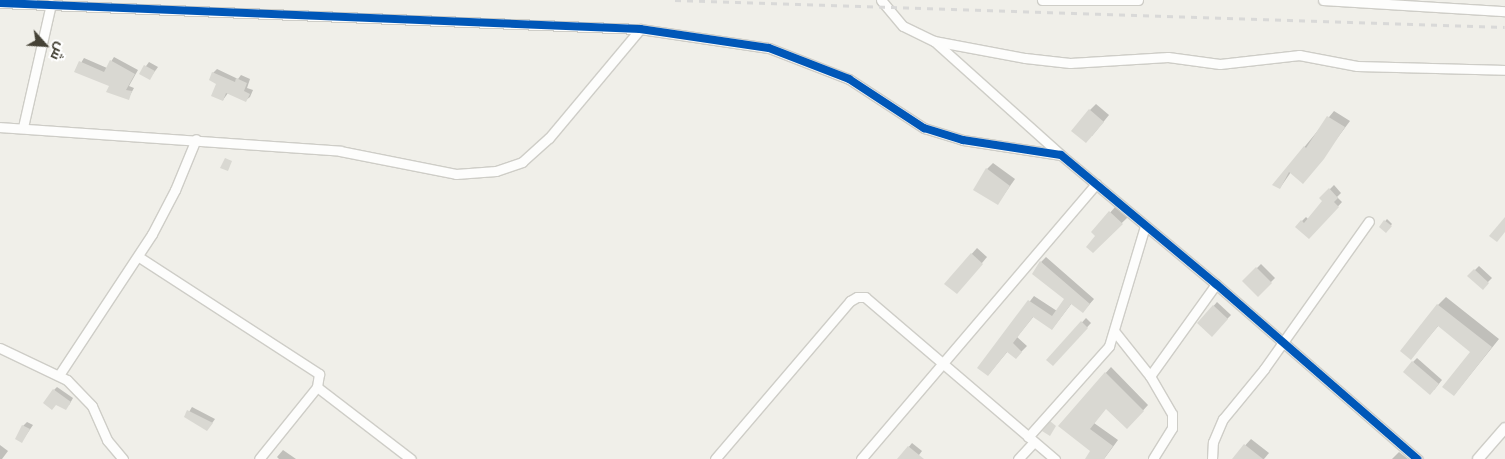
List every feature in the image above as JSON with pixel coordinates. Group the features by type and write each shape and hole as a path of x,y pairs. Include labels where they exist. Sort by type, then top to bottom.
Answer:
{"street":[{"path":"881,0 903,26 934,41 1025,58 1070,63 1168,57 1220,64 1299,55 1357,66 1505,70"},
{"path":"1042,0 1138,0"},
{"path":"1323,0 1505,11"},
{"path":"0,3 640,29 770,48 849,79 924,128 963,140 1061,155"},
{"path":"23,127 51,4"},
{"path":"0,127 196,139 340,151 456,174 496,171 522,162 548,138 640,29"},
{"path":"934,41 1061,155 1216,284 1417,459"},
{"path":"59,375 139,257 175,190 196,139"},
{"path":"861,459 940,363 1096,184"},
{"path":"1212,459 1213,442 1223,419 1282,342 1369,221"},
{"path":"1018,459 1031,439 1096,362 1115,332 1146,226"},
{"path":"139,257 319,374 317,387 259,459"},
{"path":"1150,376 1216,284"},
{"path":"715,459 850,301 857,297 865,297 940,363 1055,459"},
{"path":"1115,332 1150,376 1172,414 1172,428 1163,447 1153,459"},
{"path":"0,348 59,375 92,406 107,440 123,459"},
{"path":"317,387 411,459"},
{"path":"1478,459 1505,428"},
{"path":"1484,459 1505,437"}],"building":[{"path":"110,60 135,74 126,90 132,91 129,100 106,92 109,86 74,72 79,61 104,72"},
{"path":"144,65 155,71 150,80 139,74"},
{"path":"212,72 235,82 236,78 247,83 244,91 250,94 246,102 226,93 223,101 211,96 216,84 209,80"},
{"path":"1089,109 1104,122 1086,143 1071,131"},
{"path":"1327,116 1345,127 1324,159 1303,184 1289,172 1280,189 1272,185 1304,146 1306,148"},
{"path":"225,158 232,161 228,171 220,168"},
{"path":"986,168 1010,186 998,205 973,190"},
{"path":"1329,188 1338,198 1334,202 1339,207 1309,239 1295,227 1301,220 1304,223 1322,201 1319,198"},
{"path":"1109,211 1123,224 1093,253 1086,247 1095,236 1091,232"},
{"path":"1505,217 1505,232 1497,242 1489,236"},
{"path":"1384,220 1392,226 1386,233 1379,227"},
{"path":"971,253 983,264 957,294 944,284"},
{"path":"1040,261 1090,304 1083,313 1071,304 1052,330 1033,317 1013,343 1022,352 1016,359 1007,352 988,376 977,368 1028,300 1052,316 1064,299 1032,274"},
{"path":"1256,267 1272,283 1258,297 1242,281"},
{"path":"1474,269 1489,283 1483,290 1467,276"},
{"path":"1437,304 1492,347 1454,396 1442,387 1470,352 1438,326 1411,360 1400,351"},
{"path":"1213,305 1228,319 1212,337 1197,323"},
{"path":"1081,321 1088,328 1053,366 1046,360"},
{"path":"1412,361 1439,384 1430,395 1403,372"},
{"path":"1105,372 1144,411 1127,429 1106,409 1090,429 1113,446 1104,459 1085,459 1090,451 1058,426"},
{"path":"53,389 71,402 66,410 56,405 52,410 43,403"},
{"path":"187,410 213,423 207,431 184,417"},
{"path":"1050,421 1056,426 1050,436 1042,431"},
{"path":"22,425 30,429 22,443 15,439"},
{"path":"1244,444 1263,459 1232,459"},
{"path":"908,446 924,459 897,459"}],"railway":[{"path":"675,0 1505,27"}],"cycle path":[{"path":"0,3 640,29 769,48 849,79 924,128 963,140 1061,155 1216,284 1417,459"}]}
